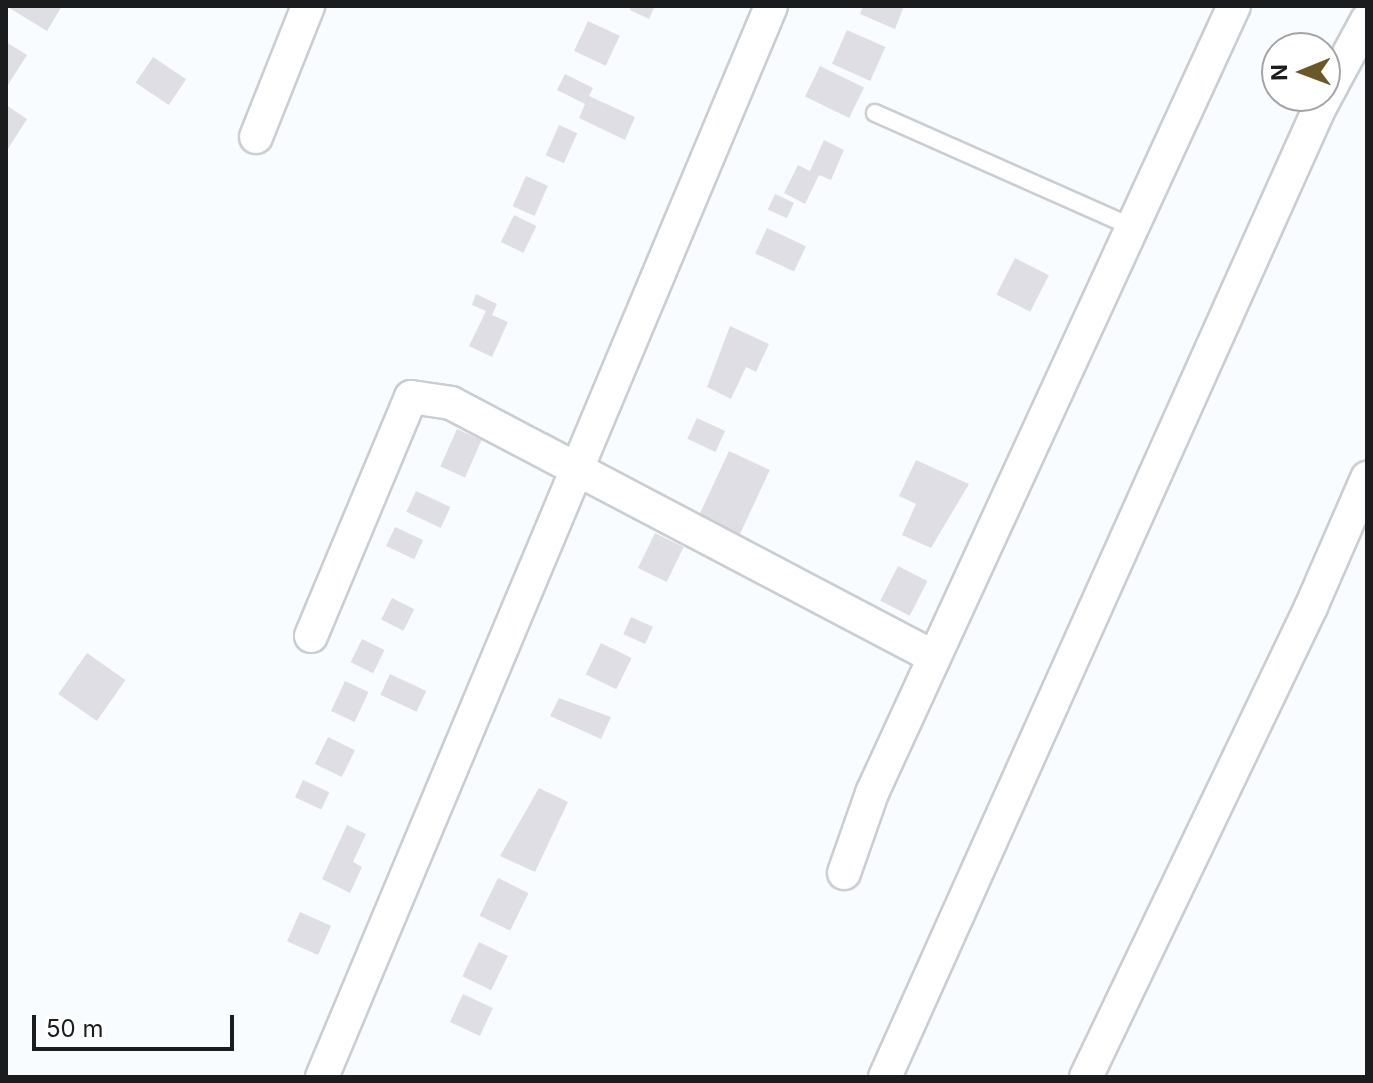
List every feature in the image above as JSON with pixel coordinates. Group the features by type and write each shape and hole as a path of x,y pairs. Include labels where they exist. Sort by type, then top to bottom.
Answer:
{"street":[{"path":"256,137 308,6"},
{"path":"322,1077 771,6"},
{"path":"844,873 872,793 1234,6"},
{"path":"885,1077 1319,109 1367,20"},
{"path":"311,636 411,397 451,403 578,467 934,657"},
{"path":"1086,1077 1311,607 1367,478"}],"lane":[{"path":"875,113 1132,227"}],"building":[{"path":"6,6 62,6 47,31"},
{"path":"631,6 655,6 649,19 630,10"},
{"path":"863,6 904,6 895,29 860,14"},
{"path":"588,21 620,36 606,66 574,51"},
{"path":"847,30 885,47 870,81 832,64"},
{"path":"6,42 27,55 6,88"},
{"path":"153,57 186,79 169,105 136,83"},
{"path":"820,66 864,87 849,118 805,97"},
{"path":"565,74 593,88 589,96 635,117 625,140 579,118 585,104 557,90"},
{"path":"6,105 27,119 6,152"},
{"path":"559,125 577,133 564,163 546,155"},
{"path":"824,140 844,150 831,180 819,175 805,204 784,193 798,165 810,171"},
{"path":"526,176 548,186 535,216 513,206"},
{"path":"775,194 794,203 787,218 768,209"},
{"path":"514,215 536,226 523,253 501,242"},
{"path":"767,228 806,246 794,272 755,253"},
{"path":"1015,258 1049,275 1030,312 996,295"},
{"path":"476,294 497,304 492,315 508,322 492,357 469,346 486,311 472,305"},
{"path":"730,326 769,344 756,372 746,367 731,399 707,387"},
{"path":"697,418 725,431 715,452 687,439"},
{"path":"457,429 482,440 465,477 440,466"},
{"path":"729,451 770,470 734,546 694,527"},
{"path":"916,460 969,484 931,548 902,535 916,504 899,496"},
{"path":"416,491 450,507 441,528 406,512"},
{"path":"395,527 423,540 414,559 386,546"},
{"path":"655,533 684,547 667,582 638,568"},
{"path":"898,566 927,581 910,616 880,601"},
{"path":"392,598 414,609 403,631 381,619"},
{"path":"631,617 653,627 645,644 623,634"},
{"path":"362,639 384,650 373,673 351,662"},
{"path":"601,643 632,658 616,689 586,674"},
{"path":"87,653 126,680 97,721 58,694"},
{"path":"390,674 426,691 417,712 380,695"},
{"path":"345,681 369,692 355,722 331,711"},
{"path":"559,698 611,717 601,739 550,716"},
{"path":"328,737 355,750 342,777 315,764"},
{"path":"303,780 329,792 321,809 295,797"},
{"path":"539,788 568,802 535,872 500,856"},
{"path":"347,825 366,834 353,862 362,867 350,893 322,879"},
{"path":"498,878 529,893 510,931 480,916"},
{"path":"300,912 331,926 318,955 287,941"},
{"path":"479,942 508,956 491,990 462,976"},
{"path":"463,994 493,1008 480,1036 450,1022"}]}
